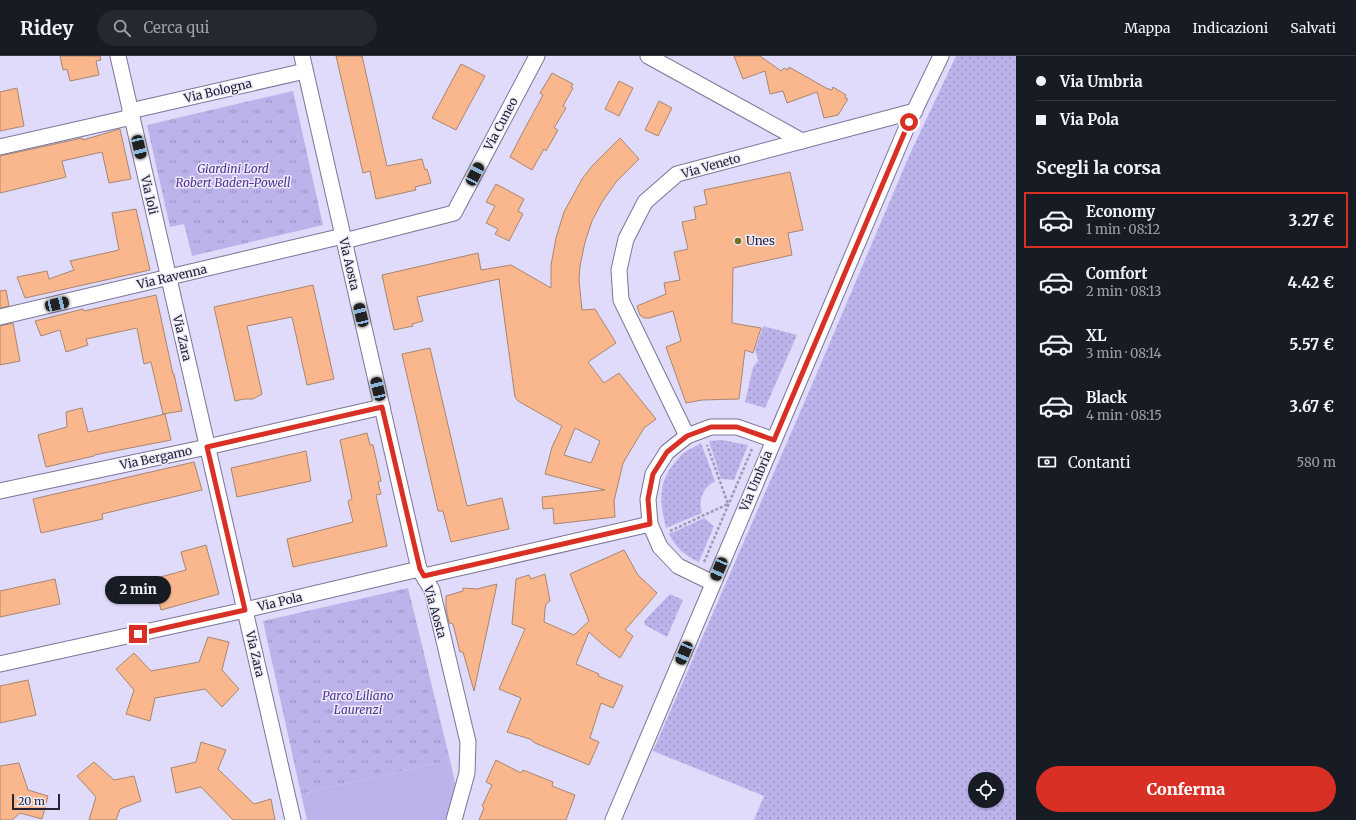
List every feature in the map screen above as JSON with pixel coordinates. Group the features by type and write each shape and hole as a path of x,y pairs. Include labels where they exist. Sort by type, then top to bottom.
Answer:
{"street":[{"name":"Via Ioli","path":"118,56 168,278"},
{"name":"Via Cuneo","path":"454,213 537,56"},
{"path":"648,56 802,141"},
{"name":"Via Umbria","path":"613,820 915,111 941,56"},
{"name":"Via Bologna","path":"0,147 131,114 304,63"},
{"name":"Via Aosta","path":"304,63 382,407 422,573 432,590 468,742 467,773 454,820"},
{"name":"Via Veneto","path":"687,436 621,300 619,270 626,239 645,202 677,174 915,111"},
{"name":"Via Ravenna","path":"0,317 454,213"},
{"name":"Via Zara","path":"168,278 293,820"},
{"name":"Via Bergamo","path":"0,491 207,447 382,407"},
{"path":"713,583 678,566 660,547 650,524 648,499 653,474 667,452 687,436 711,427 737,427 774,440"},
{"name":"Via Pola","path":"0,664 245,610 650,524"}],"path":[{"path":"705,442 728,504"},
{"path":"703,563 753,446"},
{"path":"668,532 728,504"}],"green space":[{"path":"956,56 1016,56 1016,820 754,820 764,796 653,751 814,380 909,156"},
{"name":"Giardini Lord Robert Baden-Powell","path":"293,91 323,225 192,256 184,224 170,227 147,125"},
{"path":"763,326 797,335 765,408 745,402 753,367 758,361 755,350"},
{"path":"722,440 748,445 734,480 721,479 709,441"},
{"path":"701,443 715,481 707,487 702,494 702,513 666,528 662,510 662,493 666,477 670,469 682,454"},
{"path":"704,518 714,526 699,562 681,551 669,534"},
{"name":"Parco Liliano Laurenzi","path":"408,588 450,760 301,794 263,621"},
{"path":"670,594 683,600 667,637 645,625 644,621"},
{"path":"450,760 456,787 447,820 307,820 301,794"}],"building":[{"path":"60,56 100,56 101,60 96,61 99,75 70,81 67,69 63,70"},
{"path":"336,56 362,56 387,166 422,159 431,183 415,187 416,190 376,199 370,171 363,173"},
{"path":"734,56 760,56 781,71 784,68 788,70 789,67 826,88 832,90 833,87 846,95 845,98 848,99 838,115 824,118 817,92 787,103 783,91 770,94 765,71 743,79"},
{"path":"461,64 485,76 456,130 432,118"},
{"path":"552,73 573,84 571,87 573,88 563,106 566,108 554,128 558,130 546,151 544,149 532,170 510,157 543,95 540,93"},
{"path":"619,81 633,88 619,116 605,109"},
{"path":"17,88 24,126 0,131 0,92"},
{"path":"659,101 672,108 658,136 645,130"},
{"path":"120,129 131,179 109,183 102,152 62,161 66,177 0,193 0,156 82,138 83,140"},
{"path":"620,138 639,159 616,182 602,202 592,221 585,242 579,280 582,310 595,309 616,343 588,362 604,383 619,373 656,419 644,428 623,463 614,501 615,517 554,524 553,508 543,509 542,497 605,490 545,474 552,447 562,426 518,401 515,397 499,279 417,297 423,321 412,324 413,326 394,330 382,275 478,253 481,270 511,265 551,288 551,265 556,238 564,212 582,179 592,166","holes":["575,428 600,441 591,463 564,455"]},
{"path":"790,172 803,230 788,233 792,255 733,268 732,323 761,328 753,353 745,350 739,399 702,400 686,403 666,347 681,341 673,311 644,318 640,315 637,306 666,294 664,283 680,280 674,252 688,249 682,222 696,219 694,207 707,204 704,190"},
{"path":"496,184 524,199 518,211 523,214 509,241 495,234 498,229 486,223 495,206 486,202"},
{"path":"136,209 150,270 25,298 17,277 47,271 49,279 74,270 70,261 119,250 112,213"},
{"path":"313,285 334,379 307,385 292,317 247,326 262,394 253,399 235,401 214,307"},
{"path":"6,290 9,306 0,308 0,291"},
{"path":"156,295 182,411 163,414 151,362 144,364 137,328 86,339 88,345 66,352 60,330 41,336 35,321 83,309 84,311"},
{"path":"13,323 20,361 0,365 0,326"},
{"path":"430,348 467,506 502,498 509,529 451,542 443,511 438,511 402,354"},
{"path":"82,408 88,432 165,414 171,440 94,455 46,467 38,435 67,427 66,412"},
{"path":"367,433 370,445 373,445 381,481 378,482 381,494 376,495 387,546 293,567 287,539 353,522 348,501 352,499 340,440"},
{"path":"306,451 311,481 237,497 231,468"},
{"path":"194,462 202,490 102,514 103,519 41,533 33,499"},
{"path":"206,545 219,594 161,610 153,579 186,570 181,552"},
{"path":"624,550 638,575 657,593 625,630 633,636 620,658 589,632 576,664 599,674 598,676 623,686 613,708 601,703 590,738 599,742 589,765 535,743 530,739 507,732 521,698 499,689 525,629 512,624 516,579 529,575 531,579 545,574 550,601 546,604 544,622 574,635 589,621 570,574"},
{"path":"55,579 60,604 0,617 0,591"},
{"path":"497,584 474,691 463,652 460,652 453,624 449,623 446,608 446,596 463,591 463,588 477,589"},
{"path":"208,637 229,642 222,670 239,689 222,707 205,689 155,698 150,721 126,714 134,690 116,669 134,653 151,671 199,662"},
{"path":"28,680 36,715 0,723 0,686"},
{"path":"201,742 226,750 218,769 254,804 271,799 275,820 233,820 201,787 176,793 171,768 196,762"},
{"path":"496,760 521,773 523,770 553,782 552,786 575,795 566,820 479,820 484,808 482,806 492,785 486,782"},
{"path":"94,762 114,780 134,776 141,801 120,809 116,820 89,820 96,797 77,776"},
{"path":"19,763 28,790 48,796 42,819 20,813 12,820 0,820 0,766"}],"place":[{"name":"Unes","path":"738,241"}],"route":[{"path":"138,634 245,610 207,447 382,407 420,569 424,576 650,524 648,499 653,474 667,452 687,436 711,427 737,427 774,440 909,122"}]}
